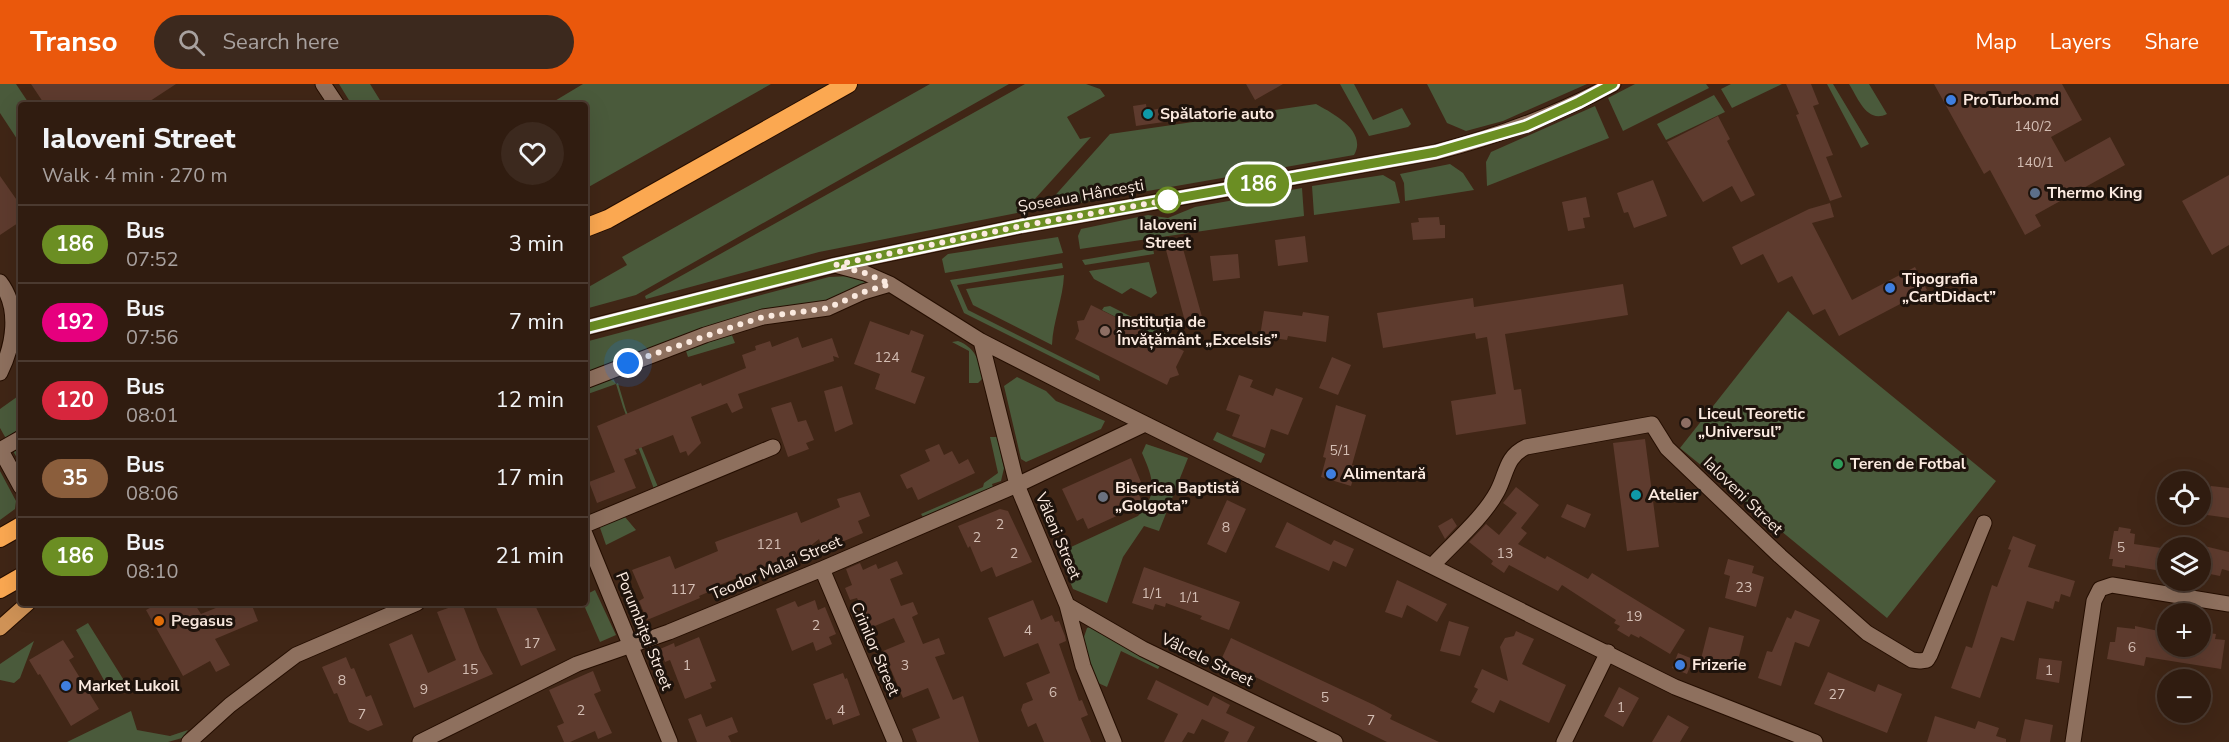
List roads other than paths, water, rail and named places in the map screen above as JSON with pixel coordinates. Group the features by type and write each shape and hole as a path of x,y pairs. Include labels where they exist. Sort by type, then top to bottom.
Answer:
{"highway":[{"path":"588,227 608,219 848,84"},
{"path":"588,235 608,219"},
{"path":"0,538 18,528"},
{"path":"0,589 18,579"}],"main road":[{"path":"0,628 25,606"}],"street":[{"path":"323,84 335,102"},
{"name":"Șoseaua Hâncești","path":"588,327 835,265 1021,226 1436,152 1526,126 1613,84"},
{"path":"835,265 865,273 890,284 981,341 1675,687 1815,742"},
{"path":"0,282 12,308 11,342 0,373"},
{"path":"588,380 705,335 763,317 828,308 864,292 890,284"},
{"name":"Văleni Street","path":"981,341 1017,485 1067,605 1083,666 1114,742"},
{"name":"Teodor Malai Street","path":"422,742 577,664 669,632 822,569 1017,485 1145,424"},
{"name":"Ialoveni Street","path":"1432,566 1488,506 1497,493 1509,459 1516,452 1526,447 1652,424 1658,437 1667,448 1780,556 1868,633 1912,660 1920,661 1927,660 1930,655 1984,523"},
{"path":"18,440 0,450 18,481"},
{"path":"588,532 773,447"},
{"name":"Porumbiței Street","path":"588,540 670,742"},
{"name":"Crinilor Street","path":"822,569 895,742"},
{"path":"2073,742 2094,601 2100,589 2112,585 2229,604"},
{"name":"Vâlcele Street","path":"1067,605 1143,649 1335,742"},
{"path":"189,742 230,705 296,655 410,606"},
{"path":"1564,742 1608,652"}],"place":[{"name":"ProTurbo.md","path":"1951,100"},
{"name":"Spălatorie auto","path":"1148,114"},
{"name":"Thermo King","path":"2035,193"},
{"name":"Ialoveni Street","path":"1168,200"},
{"name":"Tipografia „CartDidact”","path":"1890,288"},
{"name":"Instituția de Învățământ „Excelsis”","path":"1105,331"},
{"name":"Liceul Teoretic „Universul”","path":"1686,423"},
{"name":"Teren de Fotbal","path":"1838,464"},
{"name":"Alimentară","path":"1331,474"},
{"name":"Atelier","path":"1636,495"},
{"name":"Biserica Baptistă „Golgota”","path":"1103,497"},
{"name":"Pegasus","path":"159,621"},
{"name":"Frizerie","path":"1680,665"},
{"name":"Market Lukoil","path":"66,686"}]}
